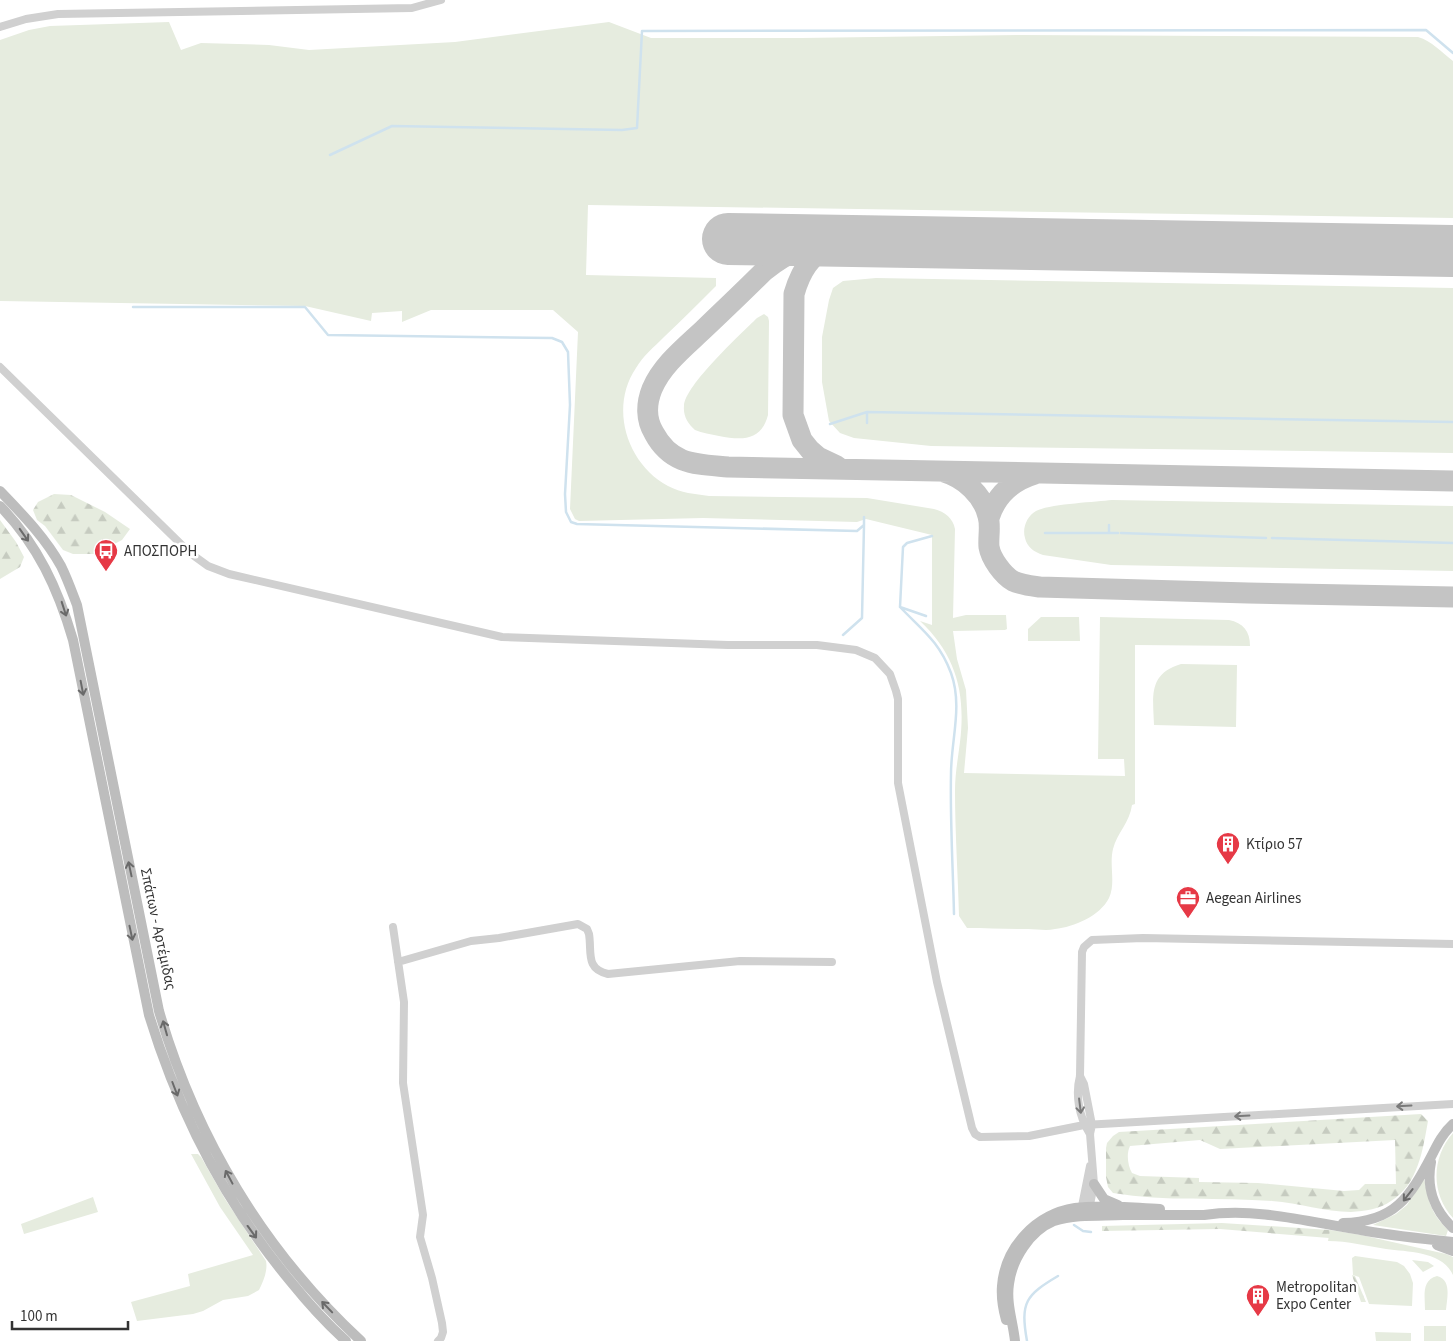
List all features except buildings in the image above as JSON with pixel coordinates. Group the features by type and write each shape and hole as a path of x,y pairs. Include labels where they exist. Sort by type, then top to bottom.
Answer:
{"main road":[{"name":"Σπάτων - Αρτέμιδας","path":"0,491 32,524 47,544 61,566 77,605 159,1011 171,1050 189,1096 231,1182 254,1217 314,1293 361,1341"},
{"name":"Σπάτων - Αρτέμιδας","path":"0,506 35,550 63,606 73,640 149,1015 160,1052 178,1099 202,1149 246,1224 274,1262 307,1301 346,1341"},
{"path":"1327,1224 1359,1222 1391,1211 1406,1198 1433,1154 1442,1135 1453,1124"},
{"path":"1433,1154 1429,1176 1432,1194 1438,1210 1453,1228"},
{"path":"1094,1184 1104,1199 1123,1208"},
{"path":"1015,1341 1009,1285 1012,1268 1018,1254 1048,1224 1085,1212 1123,1208 1203,1210 1217,1213"},
{"path":"1010,1341 1002,1304 1004,1270 1014,1247 1027,1232 1047,1217 1066,1210 1085,1212 1273,1215 1366,1231 1453,1242"},
{"path":"1430,1239 1437,1246 1453,1251"}],"street":[{"path":"0,27 26,19 58,14 412,8 441,0"},
{"path":"0,367 190,553 217,570 278,586 502,637 818,645 849,648 870,655 881,663 890,674 898,699 898,783 937,982 972,1128 975,1134 980,1137 1029,1136 1088,1125 1453,1104"},
{"path":"398,962 471,941 500,938 578,924 587,929 589,934 592,963 597,970 608,974 740,961 832,962"},
{"path":"393,928 404,1002 403,1083 423,1215 420,1237 431,1272 442,1323 443,1332 438,1341"},
{"path":"1085,1212 1094,1184 1090,1134 1088,1125 1081,1118 1078,1086 1080,1076 1082,952 1084,947 1092,940 1143,938 1453,944"},
{"path":"1085,1212 1091,1157"}],"green space":[{"path":"169,22 181,50 201,43 269,45 309,50 455,42 609,22 651,38 1021,35 1418,37 1432,44 1453,61 1453,218 588,205 586,275 716,278 716,286 645,356 628,384 624,400 623,417 626,434 642,464 654,476 668,486 693,494 709,496 867,498 934,509 945,514 952,522 955,529 953,618 966,615 1006,615 1007,629 953,631 957,659 966,690 968,728 964,773 1125,776 1124,759 1098,759 1100,617 1229,620 1245,628 1249,636 1250,646 1135,645 1135,804 1132,805 1129,817 1113,849 1112,886 1109,898 1105,904 1086,920 1052,930 967,928 959,916 955,822 955,791 961,724 959,691 950,661 942,647 920,621 932,625 932,535 866,519 857,522 703,518 579,521 575,519 570,509 578,332 553,310 431,310 402,322 402,311 372,313 371,321 305,306 0,301 0,40 29,30 50,26"},
{"path":"876,278 1453,288 1453,453 931,446 854,438 840,433 829,421 822,382 822,337 833,288 843,281"},
{"path":"764,314 768,317 769,321 768,415 765,424 755,435 742,438 719,436 695,430 688,422 684,413 687,397 703,373 715,360 757,318"},
{"path":"54,494 71,495 105,512 130,529 122,540 95,554 73,554 63,550 45,526 37,520 33,510 38,502"},
{"path":"1112,500 1453,506 1453,571 1111,565 1043,555 1034,551 1027,544 1024,534 1025,526 1030,516 1036,511 1062,505"},
{"path":"0,520 24,557 20,567 0,579"},
{"path":"1041,617 1079,617 1080,641 1028,641 1028,629"},
{"path":"1181,664 1237,665 1236,727 1154,725 1153,696 1158,680 1170,668"},
{"path":"1421,1114 1428,1121 1418,1166 1407,1186 1400,1194 1382,1206 1351,1212 1331,1211 1272,1201 1133,1196 1113,1193 1108,1187 1106,1177 1106,1148 1107,1143 1119,1132","holes":["1200,1140 1220,1149 1395,1140 1396,1184 1365,1184 1359,1190 1344,1191 1258,1183 1199,1182 1199,1178 1140,1176 1132,1173 1129,1167 1128,1153 1130,1146"]},
{"path":"1453,1133 1453,1218 1441,1198 1436,1176 1441,1153"},
{"path":"191,1154 198,1154 201,1157 225,1199 266,1261 265,1276 259,1290 248,1296 223,1300 203,1311 193,1314 137,1321 131,1302 190,1286 188,1274 253,1255 220,1207"},
{"path":"1424,1179 1429,1201 1434,1212 1448,1230 1446,1236 1373,1225 1396,1214 1407,1205"},
{"path":"93,1197 98,1212 24,1234 21,1224"},
{"path":"1222,1223 1330,1230 1329,1238 1220,1229 1102,1231 1102,1226"},
{"path":"1330,1230 1446,1254 1453,1257 1453,1275 1441,1261 1424,1254 1328,1241"},
{"path":"1355,1256 1397,1262 1404,1266 1410,1274 1413,1283 1412,1306 1369,1304 1359,1277 1353,1275 1352,1258"},
{"path":"1412,1260 1428,1262 1434,1266 1423,1272"},
{"path":"1352,1275 1355,1276 1366,1302 1361,1302"},
{"path":"1437,1276 1442,1278 1447,1285 1446,1310 1425,1310 1426,1285 1428,1281"},
{"path":"1424,1326 1446,1326 1446,1341 1424,1341"},
{"path":"1375,1332 1411,1333 1411,1341 1376,1341"}],"waterway":[{"path":"330,155 392,126 622,130 637,128 642,31 1426,30 1453,53"},
{"path":"133,307 305,307 328,335 552,338 562,342 568,352 570,405 565,494 566,512 571,522 577,524 857,531 864,525 864,517"},
{"path":"867,412 867,423"},
{"path":"830,424 867,412 1453,422"},
{"path":"843,635 862,618 864,525"},
{"path":"1109,525 1109,533 1118,533"},
{"path":"1045,533 1109,533"},
{"path":"1121,533 1266,538"},
{"path":"926,616 900,607 903,547 907,543 932,536"},
{"path":"1272,538 1453,543"},
{"path":"900,607 923,630 941,652 951,673 954,685 956,723 951,761 954,914"},
{"path":"1074,1225 1083,1231 1091,1232"},
{"path":"1027,1341 1024,1317 1028,1301 1039,1289 1058,1276"}],"taxiway":[{"path":"846,241 823,243 802,248 774,263 668,364 652,389 648,412 651,428 668,451 685,461 728,467 1453,481"},
{"path":"832,245 824,249 807,265 799,279 794,294 793,415 802,440 810,450 818,457 837,466"},
{"path":"944,472 959,478 972,488 982,501 988,516 989,547 992,557 1005,575 1013,581 1023,584 1040,587 1453,597"},
{"path":"989,518 996,502 1006,490 1019,481 1035,474"}],"runway":[{"path":"728,239 1453,251"}],"place":[{"name":"ΑΠΟΣΠΟΡΗ","path":"106,572"},
{"name":"Κτίριο 57","path":"1228,865"},
{"name":"Aegean Airlines","path":"1188,919"},
{"name":"Metropolitan Expo Center","path":"1258,1317"}]}
